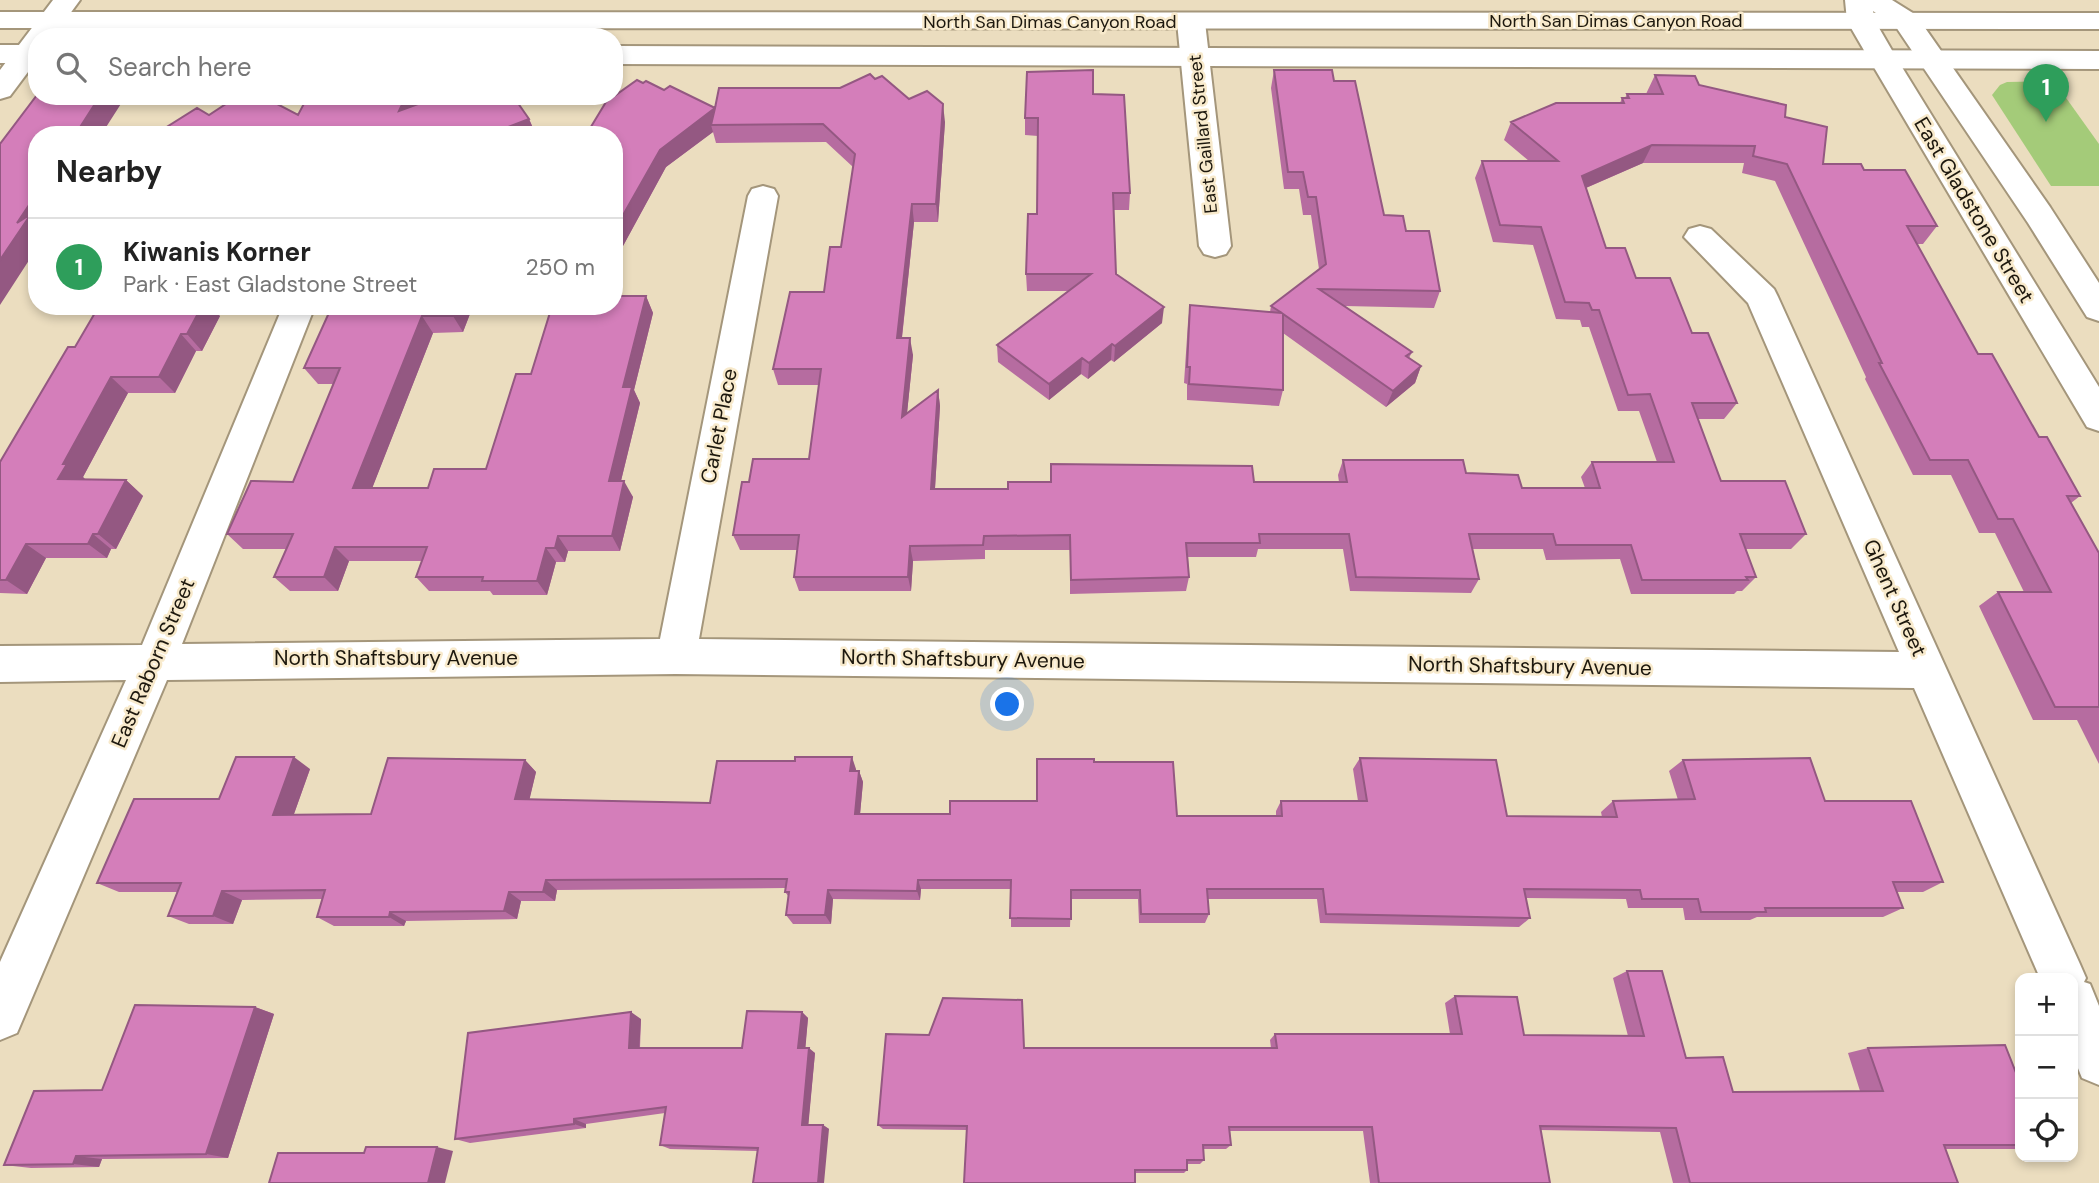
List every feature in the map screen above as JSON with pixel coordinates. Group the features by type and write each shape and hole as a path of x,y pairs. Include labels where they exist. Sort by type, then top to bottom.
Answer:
{"street":[{"name":"North San Dimas Canyon Road","path":"623,29 1191,22 1864,7 1906,21 2099,21"},
{"name":"East Gladstone Street","path":"1864,7 1883,59 2099,417"},
{"name":"North San Dimas Canyon Road","path":"0,20 28,33"},
{"path":"1906,21 2099,309"},
{"name":"East Gaillard Street","path":"1191,22 1215,246"},
{"path":"0,90 28,50"},
{"name":"North San Dimas Canyon Road","path":"623,55 2099,60"},
{"name":"Carlet Place","path":"676,656 763,196"},
{"name":"Ghent Street","path":"1700,237 1762,297 2061,973"},
{"name":"East Raborn Street","path":"0,1016 155,660 295,315"},
{"name":"North Shaftsbury Avenue","path":"0,664 155,660 676,656 1927,670"},
{"path":"2078,1013 2099,1061"}],"green space":[{"path":"2054,81 2099,144 2099,186 2051,186 1992,95 2000,85 2007,82"}],"building":[{"path":"1093,70 1093,94 1124,95 1130,193 1113,193 1116,274 1164,307 1115,346 1112,344 1089,363 1082,358 1049,384 997,345 1091,274 1026,274 1028,214 1037,214 1038,118 1025,118 1027,72"},
{"path":"1274,70 1332,70 1334,81 1355,81 1384,215 1403,216 1406,231 1429,231 1440,291 1319,289 1412,352 1406,356 1421,366 1393,391 1283,314 1283,390 1189,384 1190,367 1187,367 1190,305 1282,313 1271,306 1326,264 1316,197 1308,197 1303,172 1288,172"},
{"path":"870,74 875,79 882,76 909,99 927,91 943,104 936,204 912,204 897,338 910,338 902,417 938,390 931,489 1008,489 1008,482 1051,482 1051,464 1252,466 1254,482 1347,482 1343,460 1463,460 1466,473 1518,475 1522,488 1600,488 1592,462 1674,462 1650,394 1628,395 1599,310 1592,310 1589,303 1565,302 1541,227 1500,225 1482,161 1558,161 1511,122 1556,103 1624,103 1622,98 1629,98 1627,94 1663,94 1655,75 1695,76 1699,85 1786,105 1785,117 1827,127 1823,164 1861,164 1864,170 1905,170 1937,226 1907,226 1978,354 1992,354 2039,437 2047,437 2080,496 2067,496 2099,553 2099,707 2055,707 1998,592 2051,592 2013,519 1998,519 1968,460 1930,460 1879,363 1882,363 1787,164 1753,156 1755,146 1652,145 1582,176 1606,248 1625,248 1636,278 1670,278 1692,333 1708,333 1737,403 1692,403 1721,481 1785,481 1806,534 1740,534 1756,577 1746,577 1748,580 1642,580 1631,545 1556,545 1553,534 1469,534 1479,579 1356,577 1349,534 1259,534 1260,543 1186,543 1189,577 1071,580 1070,535 984,536 983,545 910,546 908,577 794,577 799,535 733,535 742,482 749,482 753,459 809,459 821,369 773,369 790,292 824,292 830,247 841,247 855,154 823,124 711,125 719,88 840,88"},
{"path":"637,80 643,83 646,81 664,90 670,86 715,108 660,150 623,215 623,126 591,126 604,105 623,105 623,90"},
{"path":"29,105 94,105 81,126 28,126 28,206 17,223 28,216 28,218 0,260 0,144"},
{"path":"224,105 279,105 298,115 303,105 402,105 399,111 415,105 519,105 529,119 511,126 168,126 197,108 209,115"},
{"path":"623,296 646,296 623,387 632,387 609,481 624,481 612,536 558,536 555,548 546,548 537,581 482,581 483,577 416,577 427,547 335,547 324,577 274,577 293,534 227,534 251,481 293,482 340,368 304,368 328,315 453,315 422,316 353,488 428,488 434,469 486,469 516,374 531,374 549,315 623,315"},
{"path":"94,315 197,315 187,334 181,334 159,377 111,377 63,464 67,464 58,479 126,480 98,534 93,534 88,544 26,544 6,580 0,580 0,462 68,347 75,347"},
{"path":"236,757 294,757 273,815 371,814 388,758 525,760 515,799 710,803 717,761 795,761 795,757 852,757 850,771 859,771 855,814 950,814 950,801 1037,801 1037,759 1094,759 1094,762 1173,762 1177,816 1282,816 1281,801 1367,801 1360,758 1496,760 1507,816 1617,817 1613,801 1695,799 1683,760 1810,758 1825,801 1911,801 1943,882 1893,882 1903,908 1765,908 1766,912 1701,912 1698,899 1642,899 1640,890 1524,889 1530,918 1326,914 1323,889 1207,889 1209,914 1141,914 1140,890 1071,890 1071,919 1010,918 1011,880 918,880 917,891 828,890 825,915 786,915 789,892 785,892 787,879 546,880 543,892 509,892 504,911 390,912 389,917 317,917 325,890 222,891 213,916 168,916 181,883 97,883 134,799 219,799"},
{"path":"1627,971 1662,971 1686,1058 1723,1057 1733,1092 1883,1091 1868,1048 2005,1045 2015,1070 2015,1145 1944,1145 1958,1183 1690,1183 1676,1128 1540,1126 1550,1183 1379,1183 1372,1127 1229,1127 1231,1145 1203,1145 1204,1160 1187,1160 1187,1170 1135,1170 1135,1183 964,1183 967,1126 878,1125 886,1034 929,1035 943,998 1022,1000 1024,1048 1277,1048 1275,1034 1462,1034 1455,996 1517,997 1524,1035 1644,1036"},
{"path":"135,1005 255,1007 206,1154 76,1156 73,1164 4,1165 34,1091 102,1090"},
{"path":"747,1011 802,1012 798,1048 809,1048 802,1125 823,1125 818,1183 753,1183 758,1148 660,1145 666,1107 574,1119 574,1124 455,1139 468,1033 631,1012 629,1048 742,1048"},
{"path":"366,1147 437,1147 428,1183 269,1183 278,1153 364,1153"}],"place":[{"name":"Kiwanis Korner","path":"2046,122"}]}
